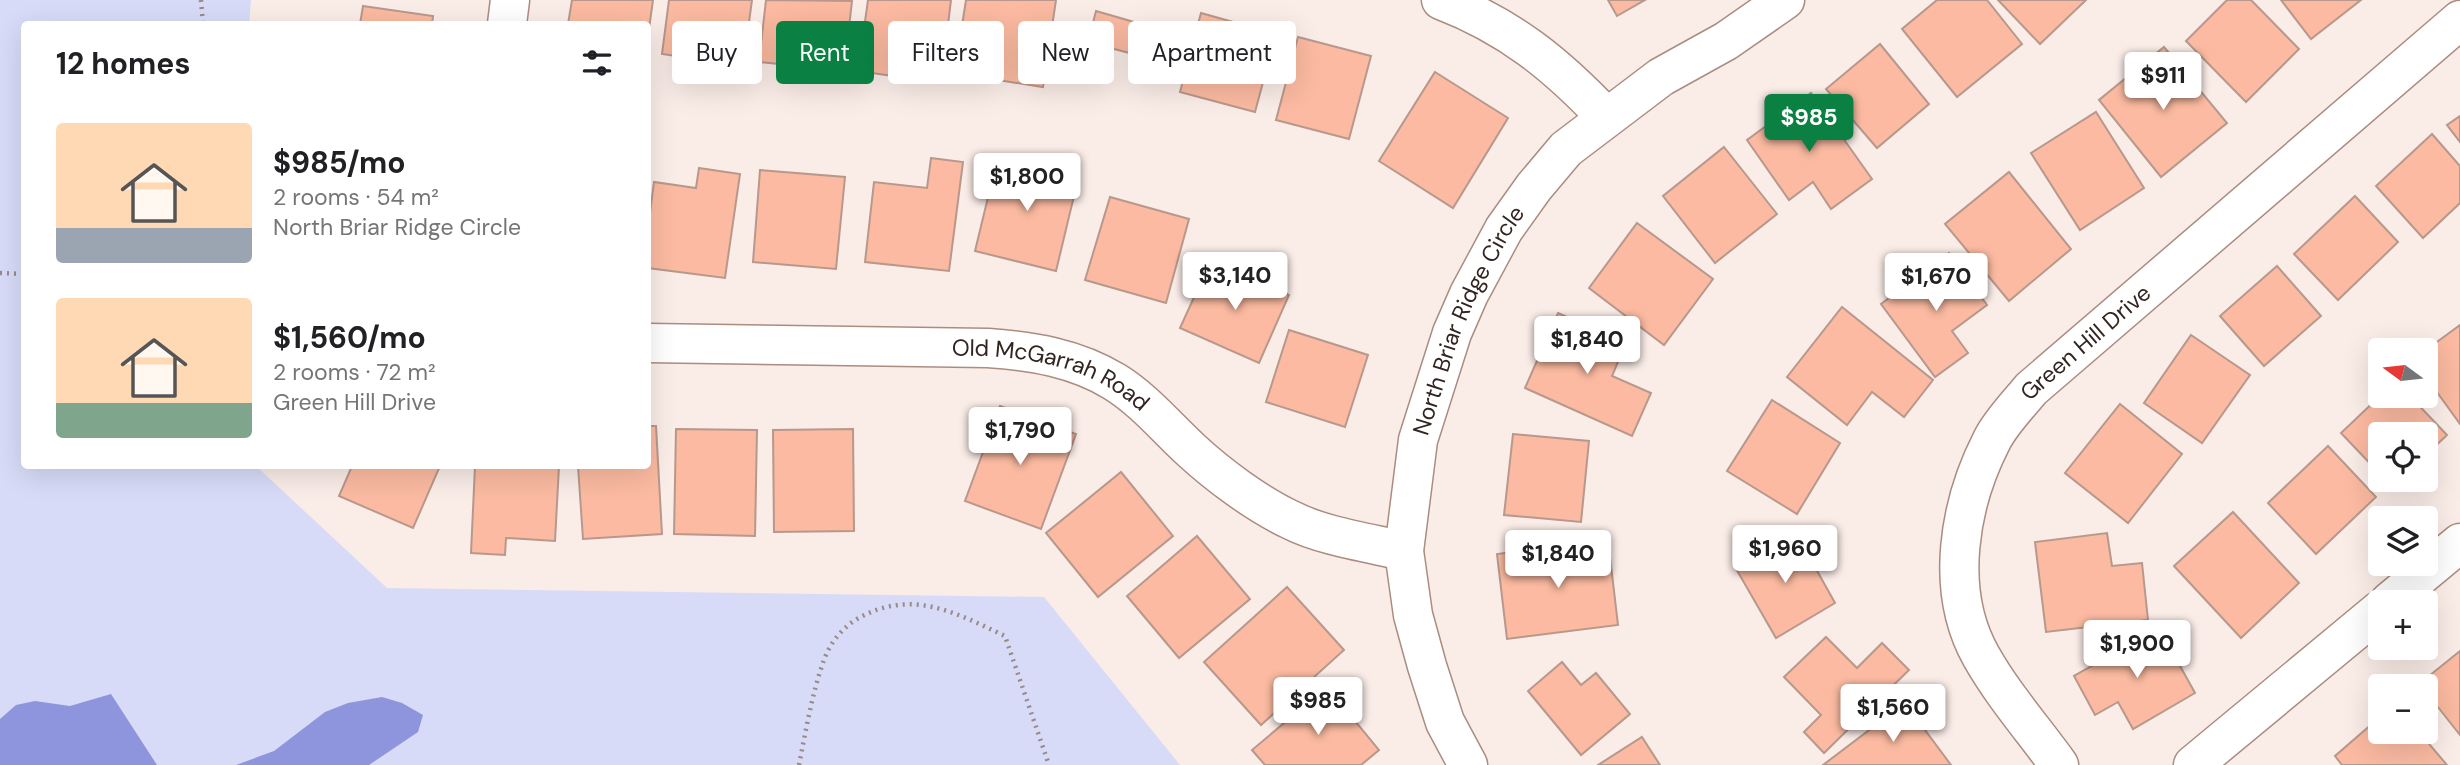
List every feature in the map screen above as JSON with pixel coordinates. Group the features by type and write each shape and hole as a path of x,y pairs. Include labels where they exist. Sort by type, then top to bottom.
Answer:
{"street":[{"path":"507,21 510,0"},
{"path":"1441,0 1466,10 1517,38 1569,78 1606,117"},
{"name":"North Briar Ridge Circle","path":"1468,765 1445,722 1427,666 1413,615 1404,551 1418,440 1446,349 1469,294 1504,229 1566,149 1661,77 1726,41 1786,0"},
{"name":"Green Hill Drive","path":"2059,765 2003,690 1980,654 1966,622 1960,589 1965,515 1974,482 1993,437 2031,389 2460,20"},
{"name":"Old McGarrah Road","path":"651,343 988,348 1025,351 1059,358 1086,367 1115,382 1140,400 1193,452 1253,497 1293,521 1338,536 1404,551"},
{"path":"2403,590 2460,543"},
{"path":"2193,765 2368,620"}],"path":[{"path":"201,0 203,21"},
{"path":"0,273 21,274"},
{"path":"799,765 824,657 843,628 874,610 906,603 957,613 1005,636 1049,765"}],"shaded area":[{"path":"0,0 251,0 249,21 21,21 21,469 259,469 387,588 1044,597 1180,765 0,765"}],"water":[{"path":"111,694 157,765 0,765 0,719 16,705 35,701 70,706"},
{"path":"382,697 402,703 423,715 418,732 369,765 236,765 274,751 325,712 348,703"}],"building":[{"path":"572,0 653,0 650,21 568,21"},
{"path":"669,0 752,0 749,21 672,21 672,55 662,54"},
{"path":"766,0 852,1 850,21 776,21 776,64 762,62"},
{"path":"868,0 951,0 948,21 888,21 888,75 874,73 874,21 865,21"},
{"path":"966,0 1056,0 1053,21 1018,21 1018,83 1004,81 1004,21 963,21"},
{"path":"1608,0 1645,0 1617,16"},
{"path":"1937,0 1987,0 2022,44 1957,97 1902,29"},
{"path":"1998,0 2086,0 2040,44"},
{"path":"2227,0 2251,0 2299,49 2246,102 2186,41"},
{"path":"2281,0 2361,0 2311,39"},
{"path":"363,6 433,16 432,21 360,21"},
{"path":"1096,11 1131,21 1128,21 1128,53 1114,49 1114,21 1093,21"},
{"path":"1201,13 1230,21 1199,21"},
{"path":"1298,37 1371,56 1349,139 1276,120 1286,84 1296,84"},
{"path":"1880,44 1929,104 1877,148 1826,89"},
{"path":"2164,47 2227,123 2161,177 2099,100"},
{"path":"1435,72 1508,118 1453,208 1379,161"},
{"path":"1182,84 1263,84 1255,112 1180,92"},
{"path":"1811,93 1872,179 1831,209 1813,182 1789,200 1747,140"},
{"path":"2096,112 2144,188 2080,230 2031,153"},
{"path":"2460,116 2460,142 2447,125"},
{"path":"2432,134 2460,166 2460,203 2423,238 2376,186"},
{"path":"1724,147 1777,214 1715,263 1663,196"},
{"path":"998,156 1079,175 1056,271 975,251"},
{"path":"931,158 963,162 949,271 865,262 874,182 927,188"},
{"path":"699,168 740,174 725,278 651,268 651,205 654,182 696,188"},
{"path":"760,170 845,177 836,269 753,262"},
{"path":"2009,172 2071,249 2009,301 1945,224"},
{"path":"2355,196 2398,242 2338,300 2294,254"},
{"path":"1110,197 1189,219 1166,303 1085,280"},
{"path":"1637,223 1713,279 1664,345 1589,288"},
{"path":"1949,253 1987,305 1952,331 1968,353 1935,377 1881,304"},
{"path":"1211,260 1289,295 1259,363 1180,328"},
{"path":"2277,266 2321,316 2264,366 2220,316"},
{"path":"1842,307 1933,380 1904,417 1872,392 1847,425 1787,377"},
{"path":"1558,313 1626,343 1612,376 1651,393 1632,436 1525,388"},
{"path":"2460,325 2460,424 2438,394 2438,341"},
{"path":"1289,330 1368,355 1345,427 1266,402"},
{"path":"2191,335 2250,375 2202,443 2144,403"},
{"path":"1772,400 1840,443 1797,514 1727,471"},
{"path":"2120,404 2182,454 2128,523 2065,473"},
{"path":"1000,406 1076,434 1041,529 965,501"},
{"path":"2368,407 2421,408 2435,422 2368,422 2368,461 2341,433"},
{"path":"651,426 656,426 662,534 583,539 578,469 651,469"},
{"path":"2438,426 2447,435 2438,444"},
{"path":"676,429 757,430 755,536 674,534"},
{"path":"853,429 854,531 774,532 773,430"},
{"path":"1513,434 1589,441 1581,522 1504,515"},
{"path":"2328,446 2368,488 2368,492 2376,497 2316,554 2268,503"},
{"path":"351,469 439,469 413,528 339,496"},
{"path":"475,469 559,469 555,541 506,538 505,555 471,553"},
{"path":"1121,472 1173,536 1098,597 1046,533"},
{"path":"2233,512 2299,583 2241,638 2174,566"},
{"path":"1796,533 1835,603 1776,638 1735,567"},
{"path":"2107,533 2112,566 2142,563 2148,620 2046,632 2035,542"},
{"path":"1197,536 1250,599 1179,658 1127,596"},
{"path":"1608,540 1618,625 1507,639 1497,554"},
{"path":"1287,587 1344,650 1261,725 1204,662"},
{"path":"2159,628 2195,693 2133,729 2118,702 2095,715 2074,676"},
{"path":"1826,637 1857,668 1882,643 1909,670 1824,753 1804,732 1821,715 1784,677"},
{"path":"2460,651 2460,735 2438,707 2438,674 2431,674"},
{"path":"1562,662 1581,685 1596,673 1630,714 1581,755 1528,691"},
{"path":"1327,687 1379,750 1361,765 1265,765 1252,750"},
{"path":"1905,703 1951,765 1823,765"},
{"path":"2368,727 2368,744 2429,744 2447,765 2342,765 2335,756"},
{"path":"1642,737 1660,765 1598,765"}]}
